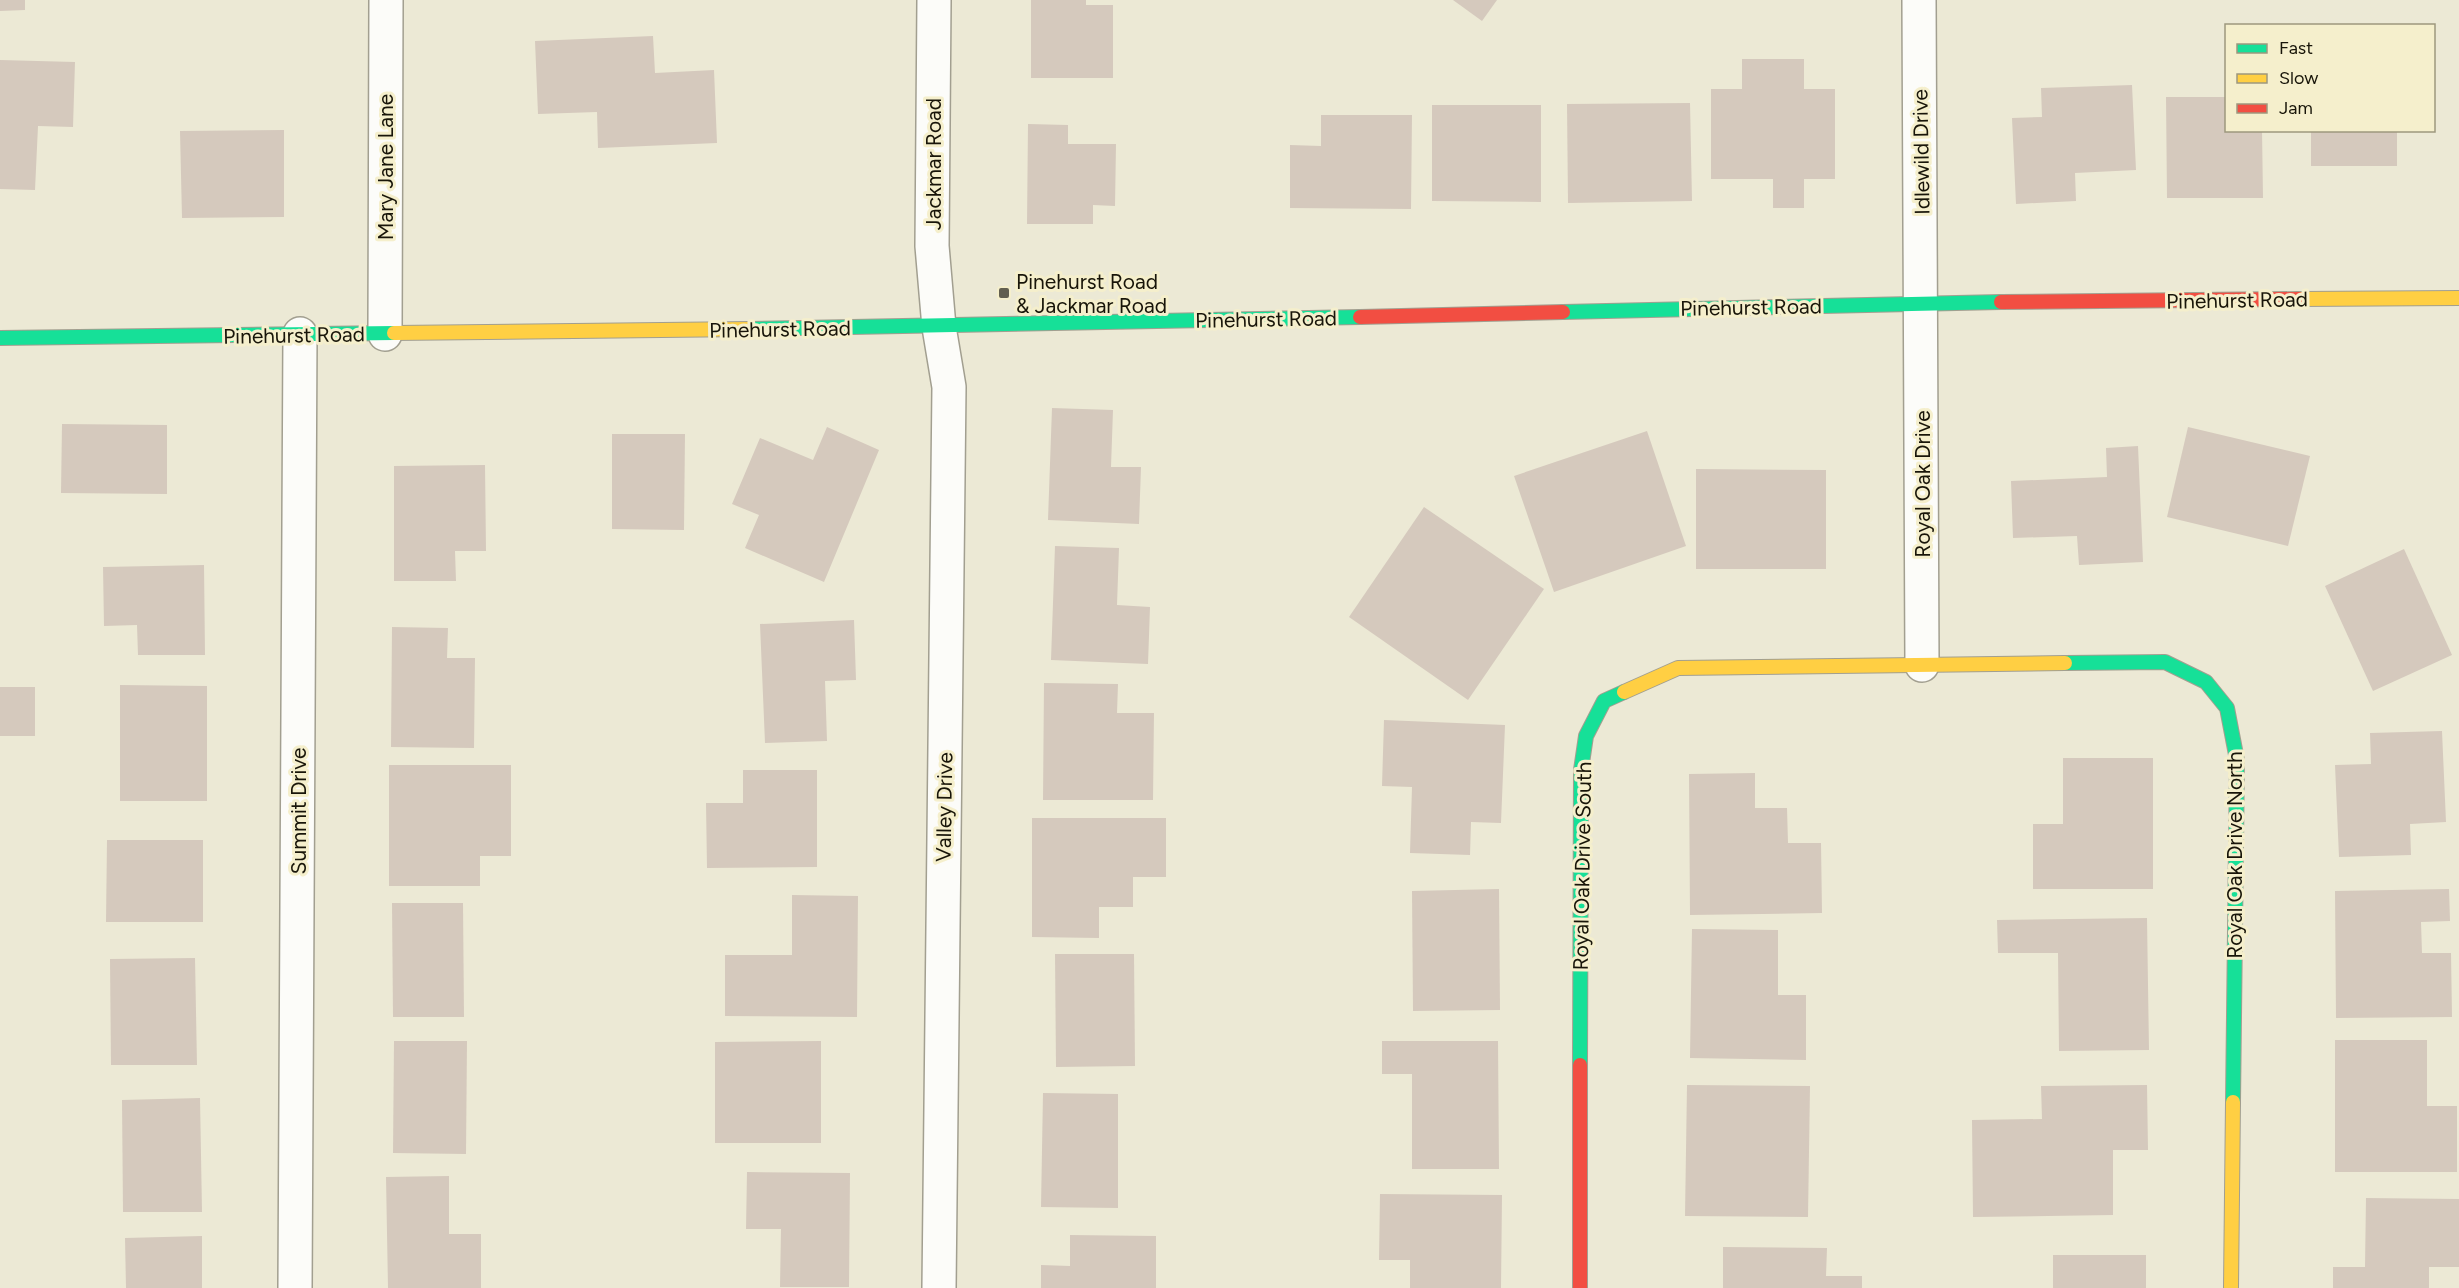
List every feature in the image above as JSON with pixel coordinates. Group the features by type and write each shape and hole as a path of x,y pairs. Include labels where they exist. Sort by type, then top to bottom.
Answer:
{"street":[{"name":"Mary Jane Lane","path":"385,334 386,0"},
{"name":"Jackmar Road","path":"934,0 932,246 939,327"},
{"name":"Idlewild Drive","path":"1919,0 1922,303"},
{"name":"Pinehurst Road","path":"0,338 939,327 1922,303 2459,298"},
{"name":"Royal Oak Drive","path":"1922,303 1922,665"},
{"name":"Valley Drive","path":"939,327 949,387 939,1288"},
{"name":"Summit Drive","path":"295,1288 300,334"},
{"name":"Royal Oak Drive North","path":"1922,665 2165,662 2205,682 2227,708 2237,760 2231,1288"},
{"name":"Royal Oak Drive South","path":"1580,1288 1581,770 1586,736 1604,701 1678,668 1922,665"}],"building":[{"path":"0,0 25,0 25,10 0,11"},
{"path":"1031,0 1086,0 1086,5 1113,5 1113,78 1031,78"},
{"path":"1453,0 1497,0 1482,21"},
{"path":"653,36 655,73 714,70 717,143 598,148 597,112 538,114 535,41"},
{"path":"1742,59 1804,59 1804,89 1835,89 1835,179 1804,179 1804,208 1773,208 1773,179 1711,179 1711,89 1742,89"},
{"path":"0,60 75,62 73,127 38,126 35,190 0,189"},
{"path":"2132,85 2136,170 2075,173 2076,201 2016,204 2012,118 2042,117 2041,88"},
{"path":"2166,97 2225,97 2225,132 2262,132 2263,198 2167,198"},
{"path":"1690,103 1692,201 1568,203 1567,104"},
{"path":"1432,105 1541,105 1541,202 1432,201"},
{"path":"1321,115 1412,115 1411,209 1290,208 1290,145 1321,146"},
{"path":"1028,124 1068,125 1068,144 1116,144 1115,206 1093,205 1093,224 1027,224"},
{"path":"284,130 284,217 182,218 180,131"},
{"path":"2311,132 2397,132 2397,166 2311,166"},
{"path":"1052,408 1113,410 1111,467 1141,467 1139,524 1048,520"},
{"path":"62,424 167,425 167,494 61,493"},
{"path":"827,427 879,450 824,582 745,548 759,515 732,504 760,438 813,460"},
{"path":"2188,427 2310,456 2288,546 2167,517"},
{"path":"1647,431 1686,546 1554,592 1514,476"},
{"path":"612,434 685,434 684,530 612,529"},
{"path":"2138,446 2143,562 2079,565 2077,536 2013,538 2011,481 2107,477 2106,448"},
{"path":"485,465 486,551 455,551 456,581 394,581 394,466"},
{"path":"1696,469 1826,470 1826,569 1696,569"},
{"path":"1424,507 1544,589 1468,700 1349,617"},
{"path":"1055,546 1119,548 1117,605 1150,607 1148,664 1051,660"},
{"path":"2404,549 2452,655 2373,691 2325,586"},
{"path":"204,565 205,655 138,655 137,625 104,626 103,567"},
{"path":"854,620 856,680 825,681 827,741 765,743 760,624"},
{"path":"392,627 448,628 447,658 475,658 474,748 391,747"},
{"path":"1044,683 1118,684 1117,713 1154,713 1153,800 1043,800"},
{"path":"120,685 207,686 207,801 120,801"},
{"path":"0,687 35,687 35,736 0,736"},
{"path":"1384,720 1505,725 1501,823 1471,822 1470,855 1410,853 1412,787 1382,786"},
{"path":"2442,731 2446,822 2410,824 2411,855 2339,857 2335,765 2371,764 2370,733"},
{"path":"2063,758 2153,758 2153,889 2033,889 2033,824 2063,824"},
{"path":"389,765 511,765 511,856 480,856 480,886 389,886"},
{"path":"743,770 817,770 817,867 707,868 706,803 743,803"},
{"path":"1755,773 1755,808 1787,808 1788,843 1821,843 1822,913 1690,915 1689,774"},
{"path":"1032,818 1166,818 1166,877 1133,877 1133,907 1099,907 1099,938 1032,937"},
{"path":"107,840 203,840 203,922 106,922"},
{"path":"1499,889 1500,1010 1413,1011 1412,891"},
{"path":"2449,889 2450,921 2421,922 2422,953 2451,953 2452,1017 2336,1018 2335,891"},
{"path":"792,895 858,896 857,1017 725,1016 725,955 792,955"},
{"path":"392,903 463,903 464,1017 393,1017"},
{"path":"2147,918 2149,1050 2059,1051 2058,953 1998,953 1997,920"},
{"path":"1692,929 1778,930 1778,995 1806,995 1806,1060 1690,1058"},
{"path":"1055,954 1134,954 1135,1066 1056,1067"},
{"path":"195,958 197,1065 111,1065 110,959"},
{"path":"2335,1040 2427,1040 2427,1106 2457,1106 2457,1172 2335,1172"},
{"path":"394,1041 467,1041 466,1154 393,1153"},
{"path":"821,1041 821,1143 715,1143 715,1042"},
{"path":"1382,1041 1498,1041 1499,1169 1412,1169 1412,1074 1382,1074"},
{"path":"1687,1085 1810,1086 1808,1217 1685,1216"},
{"path":"2147,1085 2148,1150 2113,1150 2113,1215 1973,1217 1972,1120 2042,1119 2041,1086"},
{"path":"1043,1093 1118,1094 1118,1208 1041,1207"},
{"path":"200,1098 202,1212 123,1212 122,1100"},
{"path":"747,1172 850,1173 849,1287 780,1287 781,1229 746,1229"},
{"path":"449,1176 449,1234 481,1234 481,1288 388,1288 386,1177"},
{"path":"1380,1194 1502,1195 1501,1288 1410,1288 1410,1260 1379,1260"},
{"path":"2366,1198 2459,1199 2459,1267 2429,1267 2429,1288 2333,1288 2333,1267 2365,1267"},
{"path":"1070,1235 1156,1236 1156,1288 1041,1288 1041,1265 1070,1266"},
{"path":"202,1236 202,1288 126,1288 125,1238"},
{"path":"1723,1247 1827,1248 1826,1276 1862,1276 1862,1288 1723,1288"},
{"path":"2053,1255 2146,1255 2146,1288 2053,1288"}],"traffic: fast":[{"path":"1563,312 2001,302"},
{"path":"749,329 1360,317"},
{"path":"0,338 394,333"},
{"path":"2065,663 2165,662 2206,682 2227,708 2237,760 2233,1102"},
{"path":"1580,1065 1581,770 1586,736 1604,701 1624,692"}],"traffic: slow":[{"path":"2299,299 2459,298"},
{"path":"394,333 749,329"},
{"path":"1624,692 1678,668 2065,663"},
{"path":"2231,1288 2233,1102"}],"traffic: jam":[{"path":"2001,302 2299,299"},
{"path":"1360,317 1563,312"},
{"path":"1580,1065 1580,1288"}],"place":[{"name":"Pinehurst Road & Jackmar Road","path":"1004,293"}]}
